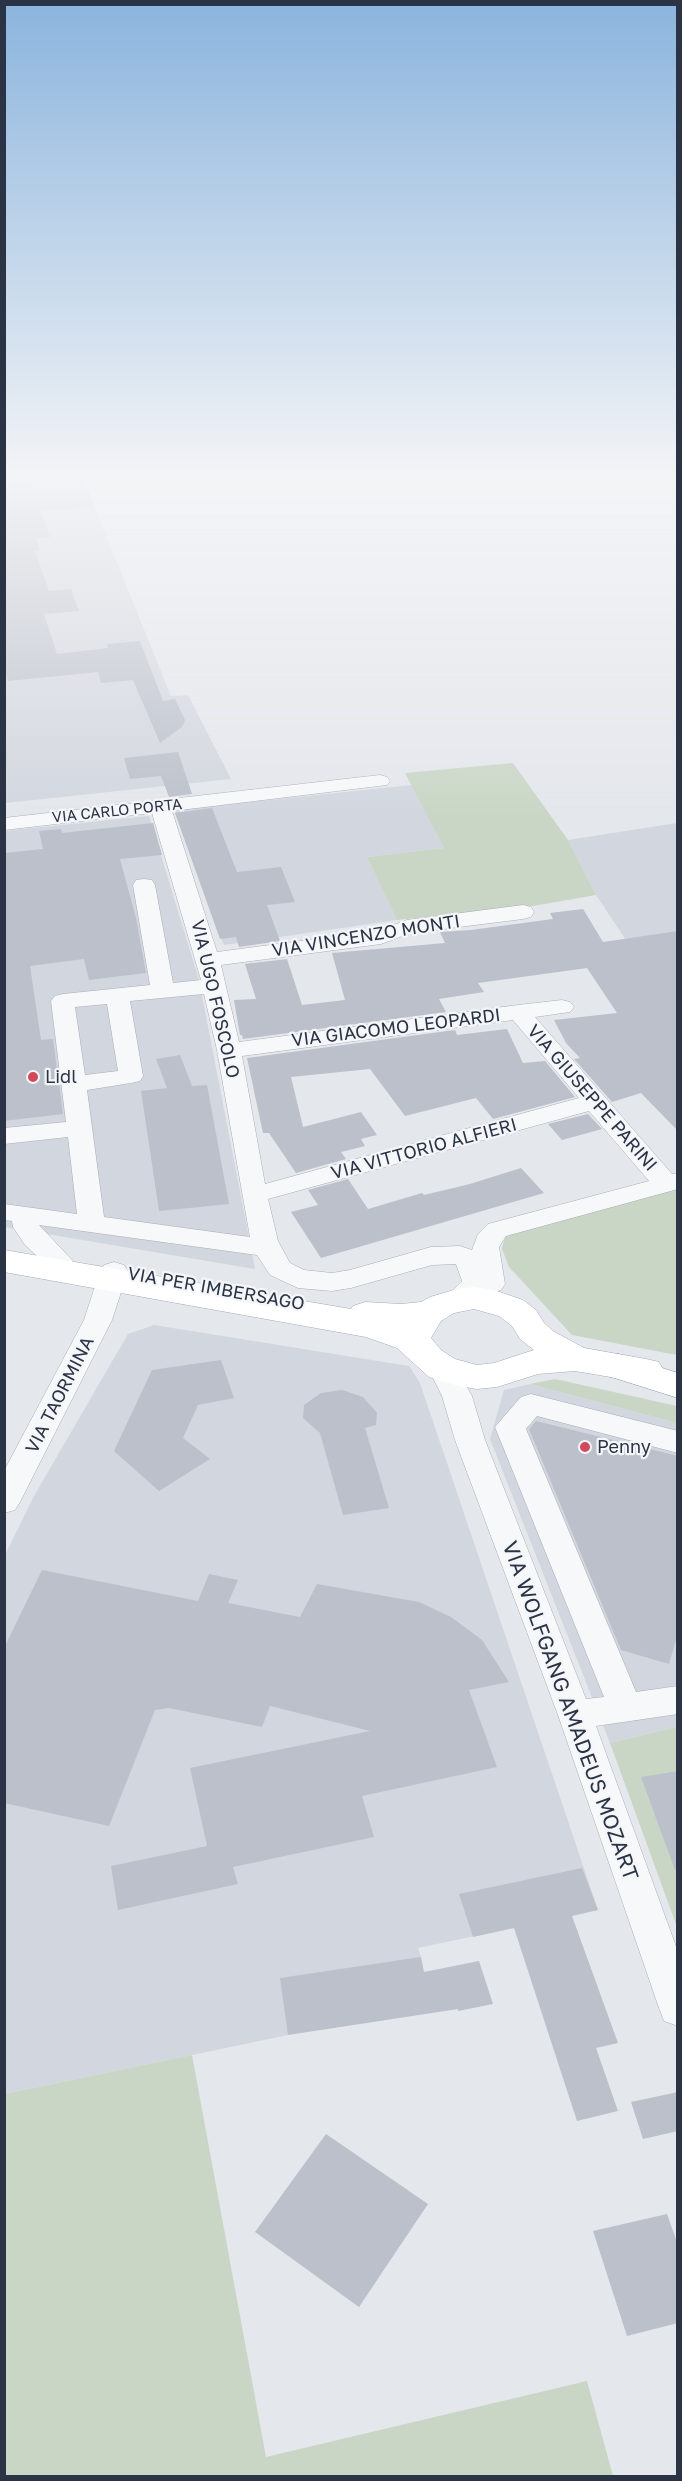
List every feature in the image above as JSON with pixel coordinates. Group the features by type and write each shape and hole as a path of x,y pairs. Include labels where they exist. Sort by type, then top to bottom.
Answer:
{"main road":[{"name":"VIA PER IMBERSAGO","path":"4,1252 59,1262 151,1287 352,1321 397,1334 459,1374 477,1377 535,1362 575,1359 678,1377"},
{"name":"VIA PER IMBERSAGO","path":"4,1261 113,1275 355,1313 401,1316 474,1298 494,1301 521,1319 541,1339 575,1359"},
{"path":"432,1358 418,1336 421,1324 443,1307"},
{"path":"506,1371 526,1358 533,1345 521,1319"},
{"path":"618,1366 678,1386"}],"street":[{"name":"VIA CARLO PORTA","path":"4,824 380,781"},
{"name":"VIA UGO FOSCOLO","path":"160,806 208,960 229,1050 254,1195 267,1248"},
{"path":"144,885 162,992"},
{"name":"VIA VINCENZO MONTI","path":"208,960 381,937 407,927 524,912"},
{"path":"92,1226 63,1001 213,986"},
{"path":"75,1084 131,1076 118,997"},
{"name":"VIA GIACOMO LEOPARDI","path":"229,1050 562,1006"},
{"name":"VIA GIUSEPPE PARINI","path":"518,1012 593,1102 672,1183"},
{"name":"VIA VITTORIO ALFIERI","path":"254,1195 593,1102"},
{"path":"4,1136 80,1128"},
{"path":"521,1319 494,1289 485,1257 487,1239 497,1230 672,1183"},
{"path":"14,1214 267,1248 273,1261 298,1279 312,1272 351,1279 431,1256 453,1254 469,1259 476,1281 468,1294 443,1307"},
{"path":"14,1214 59,1262"},
{"path":"312,1272 321,1274 343,1272 446,1244 473,1246 485,1257"},
{"name":"VIA TAORMINA","path":"5,1501 98,1320 113,1275"},
{"name":"VIA TAORMINA","path":"98,1320 133,1294 151,1287"},
{"name":"VIA WOLFGANG AMADEUS MOZART","path":"432,1358 450,1380 470,1440 575,1715 678,2008"},
{"path":"462,1414 468,1398 479,1386 506,1371"},
{"path":"626,1708 510,1427 531,1404 678,1442"},
{"path":"575,1715 678,1700"}],"shaded area":[{"path":"4,587 127,587 171,696 188,695 231,779 5,803"},
{"path":"412,785 444,848 367,857 397,920 224,945 174,810"},
{"path":"149,816 199,980 255,1269 5,1227 4,831"},
{"path":"677,823 677,1017 596,895 568,840"},
{"path":"154,1325 409,1366 420,1383 598,1910 418,1948 421,1957 288,2035 5,2094 4,1557 34,1496 128,1334"},
{"path":"530,1384 677,1423 677,1727 610,1743 490,1439 504,1390"}],"green space":[{"path":"513,763 568,840 596,895 533,906 397,920 367,857 444,848 405,773"},
{"path":"677,1186 677,1355 572,1335 509,1267 502,1249 505,1236"},
{"path":"555,1379 677,1406 677,1423 530,1384"},
{"path":"677,1727 677,1927 610,1743"},
{"path":"192,2055 266,2457 587,2381 613,2476 5,2476 5,2094"}],"building":[{"path":"4,587 48,587 49,591 71,589 79,611 44,614 57,654 108,648 107,644 140,641 163,701 175,699 185,720 182,727 160,743 133,680 101,683 98,672 8,681 4,668"},
{"path":"178,752 192,794 169,797 161,776 130,779 124,758"},
{"path":"212,808 237,872 281,867 295,902 267,905 280,941 239,947 236,937 220,939 175,813"},
{"path":"153,823 162,855 120,859 136,918 146,973 89,980 84,959 30,966 41,1040 53,1039 63,1114 4,1121 4,853 43,849 39,831 61,829 62,833"},
{"path":"583,909 603,942 678,931 678,1131 641,1093 612,1102 574,1059 580,1058 566,1043 554,1020 617,1013 587,968 478,983 484,992 439,999 446,1012 243,1039 240,1035 234,1000 256,999 245,964 287,959 302,1005 345,1000 332,953 445,943 440,932 553,919 550,913"},
{"path":"507,1029 523,1063 545,1061 575,1097 493,1119 476,1098 405,1116 370,1069 291,1077 303,1127 361,1112 377,1135 361,1139 365,1146 341,1152 346,1159 296,1173 269,1133 263,1133 247,1058 455,1030 457,1035"},
{"path":"180,1055 192,1086 207,1085 229,1204 159,1211 141,1091 167,1088 156,1059"},
{"path":"588,1114 602,1129 562,1140 548,1124"},
{"path":"521,1168 544,1193 321,1258 291,1212 318,1205 308,1190 348,1179 368,1209 422,1193 424,1195 470,1184"},
{"path":"221,1360 234,1398 198,1405 183,1438 210,1459 159,1491 114,1451 152,1370"},
{"path":"342,1390 363,1397 377,1413 376,1425 365,1428 389,1508 343,1515 320,1433 303,1418 304,1405 321,1393"},
{"path":"536,1421 678,1456 678,1633 669,1664 621,1650 529,1429"},
{"path":"42,1570 198,1601 209,1574 238,1580 228,1603 300,1617 317,1584 419,1602 451,1617 482,1640 509,1682 469,1690 497,1767 362,1796 374,1837 233,1867 238,1884 118,1910 111,1866 207,1846 190,1768 370,1731 270,1706 262,1727 169,1708 155,1710 109,1826 4,1803 4,1648"},
{"path":"678,1771 678,1869 675,1870 641,1777"},
{"path":"582,1868 598,1910 572,1916 618,2043 596,2048 618,2111 577,2121 514,1928 473,1937 459,1894"},
{"path":"421,1957 424,1972 479,1961 493,2004 288,2035 280,1978"},
{"path":"678,2092 678,2131 643,2139 631,2102"},
{"path":"326,2134 428,2204 359,2307 255,2232"},
{"path":"667,2214 678,2245 678,2323 627,2336 593,2231"}],"place":[{"name":"Lidl","path":"33,1077"},
{"name":"Penny","path":"585,1447"}]}
